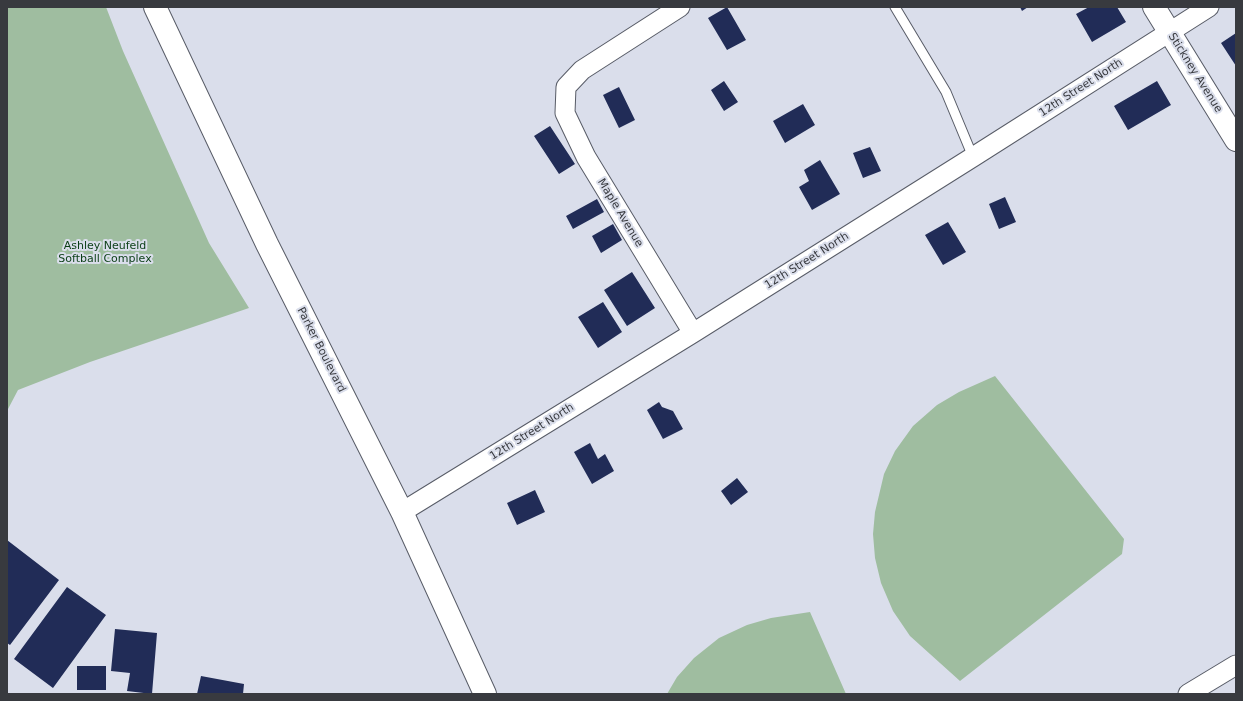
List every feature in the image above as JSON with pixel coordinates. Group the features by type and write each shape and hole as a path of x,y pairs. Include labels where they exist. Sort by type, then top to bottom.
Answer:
{"street":[{"name":"Parker Boulevard","path":"155,7 267,244 402,512 485,694"},
{"name":"Maple Avenue","path":"680,7 582,70 566,87 565,113 586,157 692,332"},
{"name":"Stickney Avenue","path":"1154,7 1236,140"},
{"name":"12th Street North","path":"402,512 973,157 1209,7"},
{"path":"1188,694 1236,665"}],"lane":[{"path":"894,7 946,92 973,157"}],"green space":[{"name":"Ashley Neufeld Softball Complex","path":"7,7 106,7 123,51 209,243 249,308 90,362 18,390 7,411"},
{"path":"995,376 1124,539 1122,554 960,681 910,636 893,611 881,583 875,558 873,534 875,512 884,474 895,451 913,426 937,405 959,392"},
{"path":"810,612 846,694 667,694 677,677 694,658 719,638 747,625 771,618"}],"building":[{"path":"727,7 746,40 727,50 708,18"},
{"path":"1020,7 1028,7 1022,11"},
{"path":"1089,7 1117,7 1126,22 1092,42 1076,14"},
{"path":"1236,33 1236,66 1221,43"},
{"path":"724,81 738,102 724,111 711,90"},
{"path":"1157,81 1171,105 1128,130 1114,106"},
{"path":"619,87 635,120 619,128 603,95"},
{"path":"803,104 815,125 785,143 773,121"},
{"path":"550,126 575,164 559,174 534,136"},
{"path":"870,147 881,171 863,178 853,153"},
{"path":"820,160 840,194 812,210 799,187 809,181 804,170"},
{"path":"1005,197 1016,222 999,229 989,204"},
{"path":"597,199 604,212 573,229 566,216"},
{"path":"948,222 966,252 943,265 925,235"},
{"path":"613,224 622,240 601,253 592,236"},
{"path":"632,272 655,308 627,326 604,290"},
{"path":"603,302 622,332 598,348 578,317"},
{"path":"659,402 662,407 673,411 683,429 663,439 647,410"},
{"path":"590,443 598,459 605,454 614,471 592,484 574,452"},
{"path":"737,478 748,492 731,505 721,491"},
{"path":"535,490 545,512 517,525 507,503"},
{"path":"7,540 59,580 10,645 7,643"},
{"path":"67,587 106,615 53,688 14,659"},
{"path":"115,629 157,633 152,694 127,691 130,673 111,671"},
{"path":"77,666 106,666 106,690 77,690"},
{"path":"201,676 244,684 243,694 197,694"}]}
